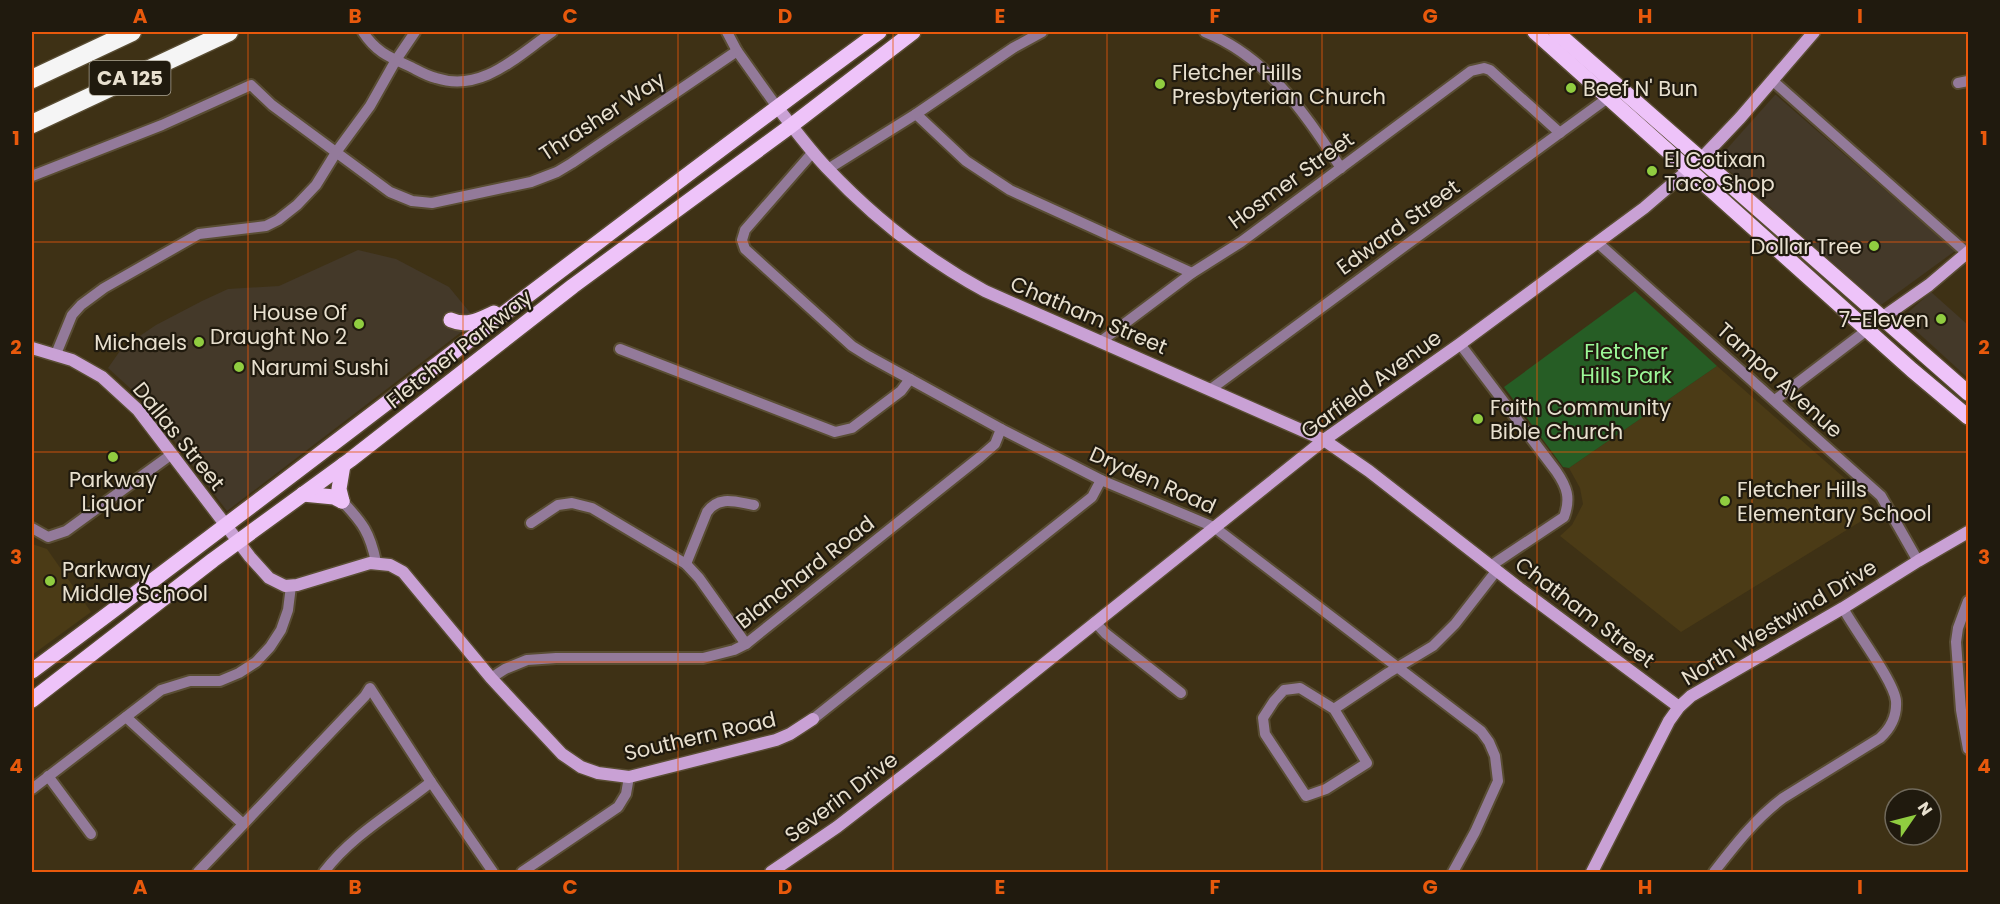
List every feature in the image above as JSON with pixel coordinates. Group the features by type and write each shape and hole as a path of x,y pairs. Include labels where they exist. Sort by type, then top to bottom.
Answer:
{"highway":[{"name":"CA 125","path":"32,79 132,32"},
{"name":"CA 125","path":"32,124 229,32"}],"main road":[{"name":"Fletcher Parkway","path":"32,671 226,527 518,302 879,32"},
{"name":"Fletcher Parkway","path":"32,700 213,560 343,465 573,286 792,125 913,32"},
{"path":"1535,32 1688,171 1968,417"},
{"path":"1556,32 1968,393"},
{"path":"1609,97 1621,95 1638,109 1642,111 1645,109"},
{"path":"451,320 459,324 475,322 518,302"},
{"path":"1848,313 1868,320 1882,318"},
{"path":"1867,330 1875,326 1905,338"},
{"path":"342,501 339,489 343,465"},
{"path":"303,494 334,496 342,501"}],"street":[{"path":"363,32 373,46 396,60 441,80 462,82 477,80 493,74 552,32"},
{"path":"57,354 72,315 87,300 130,272 199,234 219,230 256,229 272,224 297,205 316,185 337,151 370,106 415,32"},
{"name":"Chatham Street","path":"727,32 737,51 777,107 813,152 828,169 902,238 951,272 985,291 1324,440 1369,471 1679,707"},
{"path":"828,169 916,114 1012,48 1042,32"},
{"path":"1205,32 1238,48 1272,77 1300,108 1341,168"},
{"name":"Garfield Avenue","path":"935,751 1324,440 1460,344 1644,208 1700,160 1814,32"},
{"name":"Thrasher Way","path":"32,176 130,138 252,85 272,105 390,192 404,199 432,203 531,182 557,172 737,51"},
{"name":"Hosmer Street","path":"1100,342 1192,273 1241,242 1471,71 1490,70 1560,133"},
{"path":"1772,81 1968,253 1929,285 1882,318"},
{"name":"Edward Street","path":"1211,389 1609,97"},
{"path":"916,114 966,161 1011,190 1192,273"},
{"name":"Dryden Road","path":"813,152 745,230 742,240 745,249 852,346 1001,429 1101,480 1214,527 1481,732 1496,756 1498,781 1476,832 1453,873"},
{"name":"Tampa Avenue","path":"1598,243 1881,496 1918,561"},
{"path":"1774,400 1867,330"},
{"path":"1334,709 1396,668 1425,652 1441,639 1455,624 1494,568 1564,517 1568,505 1566,485 1460,344"},
{"name":"Dallas Street","path":"32,348 72,360 102,377 138,410 226,527"},
{"path":"620,349 835,432 852,428 901,391 910,379"},
{"name":"Blanchard Road","path":"491,678 527,660 703,658 734,650 746,644 981,457 995,444 1001,429"},
{"path":"32,528 48,537 66,531 172,454"},
{"name":"Southern Road","path":"376,562 390,565 408,577 491,678 568,759 590,771 629,777 776,740 790,734 813,719 1092,497 1101,480"},
{"path":"686,564 707,512 712,506 727,500 754,505"},
{"path":"226,527 269,578 280,584 291,586 376,562 370,536 342,501"},
{"path":"531,523 558,505 572,503 586,505 686,564 699,578 746,644"},
{"name":"North Westwind Drive","path":"1592,873 1669,720 1691,696 1968,532"},
{"path":"32,789 153,695 170,686 190,681 220,681 256,662 281,630 288,610 291,586"},
{"path":"1968,601 1958,628 1956,649 1961,710 1968,749"},
{"path":"1714,873 1747,830 1767,810 1880,738 1891,725 1896,708 1892,688 1843,608"},
{"path":"1095,622 1105,633 1181,693"},
{"path":"198,873 370,688 493,873"},
{"path":"1300,688 1334,709 1367,763 1326,789 1306,795 1265,734 1263,718 1284,690 1300,688"},
{"path":"126,717 243,824"},
{"name":"Severin Drive","path":"771,873 837,827 935,751"},
{"path":"48,776 91,834"},
{"path":"522,873 618,807 626,794 629,777"},
{"path":"324,873 332,862 378,820 431,782"}],"shaded area":[{"path":"1775,95 1955,251 1881,305 1717,160"},
{"path":"358,250 396,259 449,287 472,315 464,330 227,511 143,400 108,368 122,348 156,325 202,301 228,289 279,286"},
{"path":"1931,292 1968,325 1968,378 1902,318"},
{"name":"Fletcher Hills Elementary School","path":"1717,366 1866,497 1876,512 1681,632 1560,536 1572,525 1583,504 1580,488 1569,468"},
{"name":"Parkway Middle School","path":"32,544 47,549 91,612 32,655"}],"green space":[{"name":"Fletcher Hills Park","path":"1635,291 1717,366 1569,468 1563,467 1504,387"}],"place":[{"name":"Fletcher Hills Presbyterian Church","path":"1160,84"},
{"name":"Beef N' Bun","path":"1571,88"},
{"name":"El Cotixan Taco Shop","path":"1652,171"},
{"name":"Dollar Tree","path":"1874,246"},
{"name":"7-Eleven","path":"1941,319"},
{"name":"House Of Draught No 2","path":"359,324"},
{"name":"Michaels","path":"199,342"},
{"name":"Narumi Sushi","path":"239,367"},
{"name":"Faith Community Bible Church","path":"1478,419"},
{"name":"Parkway Liquor","path":"113,457"},
{"name":"Fletcher Hills Elementary School","path":"1725,501"},
{"name":"Parkway Middle School","path":"50,581"}]}
